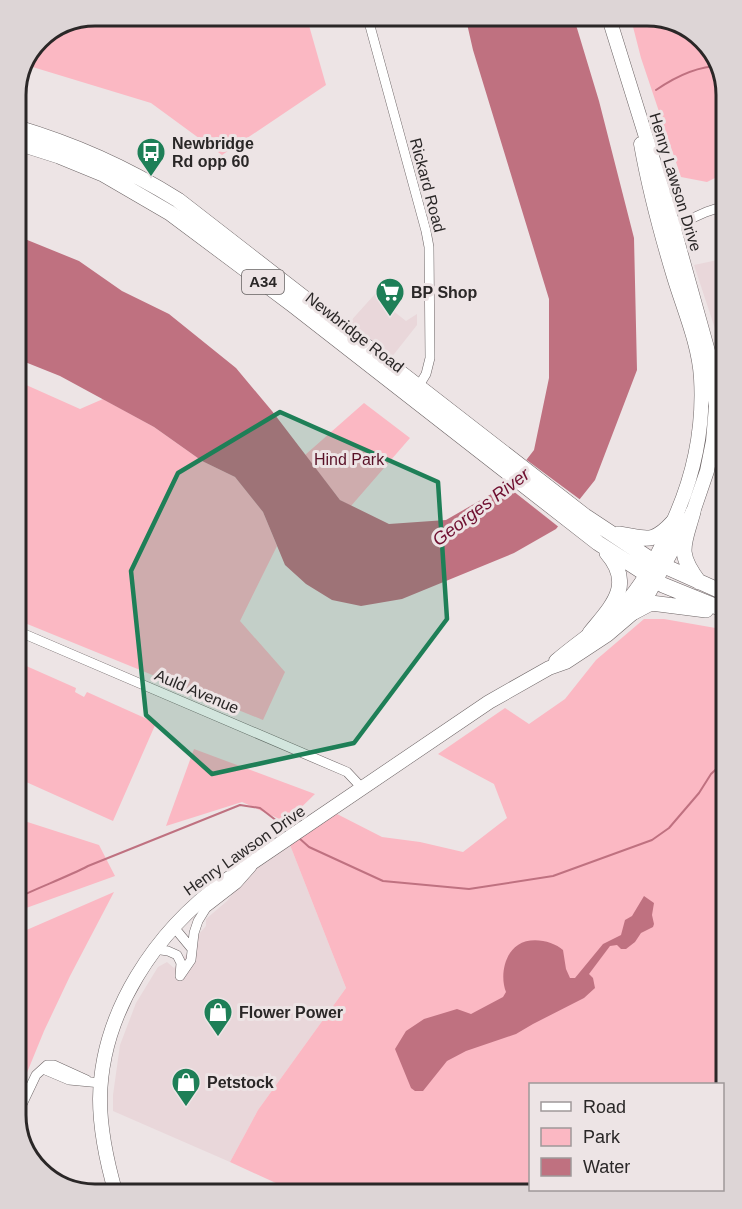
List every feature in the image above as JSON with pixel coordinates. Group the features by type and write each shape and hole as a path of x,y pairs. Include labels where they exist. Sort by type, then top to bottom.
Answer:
{"highway":[{"name":"Newbridge Road","path":"26,131 97,156 178,200 202,217 415,393 581,521 610,533 658,564"},
{"name":"Newbridge Road","path":"26,146 103,174 170,213 415,393"},
{"path":"693,512 684,555 689,568 701,584"},
{"name":"Newbridge Road","path":"581,521 598,543 650,578"},
{"path":"610,533 648,540 658,536 673,522"},
{"path":"590,633 613,604 619,591 620,580 614,561 598,543"},
{"name":"A34","path":"658,564 716,590"},
{"name":"A34","path":"650,578 716,608"},
{"path":"634,612 648,604 657,603 716,611"}],"main road":[{"name":"Henry Lawson Drive","path":"549,668 608,620 650,578 693,512 707,471 715,423 715,391 708,344 643,156 635,104 611,26"},
{"name":"Henry Lawson Drive","path":"658,564 690,479 699,440 702,410 701,377 667,229"},
{"name":"Henry Lawson Drive","path":"113,1183 103,1143 100,1104 105,1056 122,1006 135,979 173,926 208,894 261,856 489,702 592,647 634,612 650,591 650,578"}],"street":[{"name":"Rickard Road","path":"370,26 429,247 430,358 426,374 415,393"},
{"path":"667,229 716,209"},
{"name":"Auld Avenue","path":"26,635 348,772 362,788"},
{"path":"154,950 168,951 177,955 181,963 180,975 191,960 198,921 206,908 237,884 261,856"},
{"path":"173,926 192,949"},
{"path":"26,1096 35,1078 47,1065 54,1065 87,1080 101,1083"}],"highlighted area":[{"path":"280,412 438,482 447,619 354,743 212,774 146,715 131,571 178,473"}],"shaded area":[{"path":"716,260 716,332 694,265"},
{"path":"375,294 379,296 378,299 406,321 417,314 417,325 391,358 348,324"},
{"path":"290,845 346,988 258,1110 230,1162 113,1111 120,1045 136,1003 158,967 167,962 174,968 191,950 196,937 206,926 206,919 227,901 249,873"}],"green space":[{"path":"309,26 326,85 222,155 151,103 32,67 37,56 56,37 81,27"},
{"path":"633,26 670,29 686,37 705,56 716,86 716,178 707,182 681,177 641,58"},
{"path":"26,385 80,409 103,399 154,427 202,461 235,477 263,512 277,546 240,621 285,672 263,720 26,623"},
{"name":"Hind Park","path":"364,403 410,438 351,506 340,500 305,455"},
{"path":"644,619 664,619 716,628 716,1083 529,1083 529,1184 277,1183 230,1162 258,1110 346,988 290,845 337,814 382,837 420,842 463,852 507,818 494,784 438,754 505,708 529,724 565,699 596,660"},
{"path":"26,666 76,688 75,692 84,697 87,692 156,723 113,821 26,782"},
{"path":"194,749 315,794 286,822 242,802 166,826"},
{"path":"26,822 99,845 115,876 26,908"},
{"path":"114,892 70,976 26,1075 26,930"}],"water":[{"name":"Georges River","path":"468,26 576,26 599,101 634,238 637,370 595,480 556,529 514,553 402,599 361,606 332,600 306,584 285,565 263,512 235,477 202,461 154,427 60,376 26,362 26,239 79,261 122,291 169,314 236,368 340,500 389,524 446,520 507,485 534,450 549,378 549,299"},
{"path":"644,896 654,903 653,927 641,933 626,949 621,949 617,945 610,946 589,974 593,978 595,988 584,998 516,1034 466,1051 447,1061 423,1091 415,1091 411,1088 395,1049 406,1031 424,1019 457,1009 471,1014 503,997 506,992 503,973 506,960 513,949 523,942 535,940 559,947 563,950 570,978 575,978 603,944 621,935 625,920 632,916"}],"pier":[{"path":"524,458 582,501 560,528 503,483"}],"waterway":[{"path":"656,90 686,73 710,66"},
{"path":"299,838 309,847 383,881 469,889 553,876 652,840 669,828 716,769"},
{"path":"26,894 88,866 240,805 260,808 290,831"}],"place":[{"name":"Newbridge Rd opp 60","path":"151,178"},
{"name":"BP Shop","path":"390,318"},
{"name":"Flower Power","path":"218,1038"},
{"name":"Petstock","path":"186,1108"}]}
